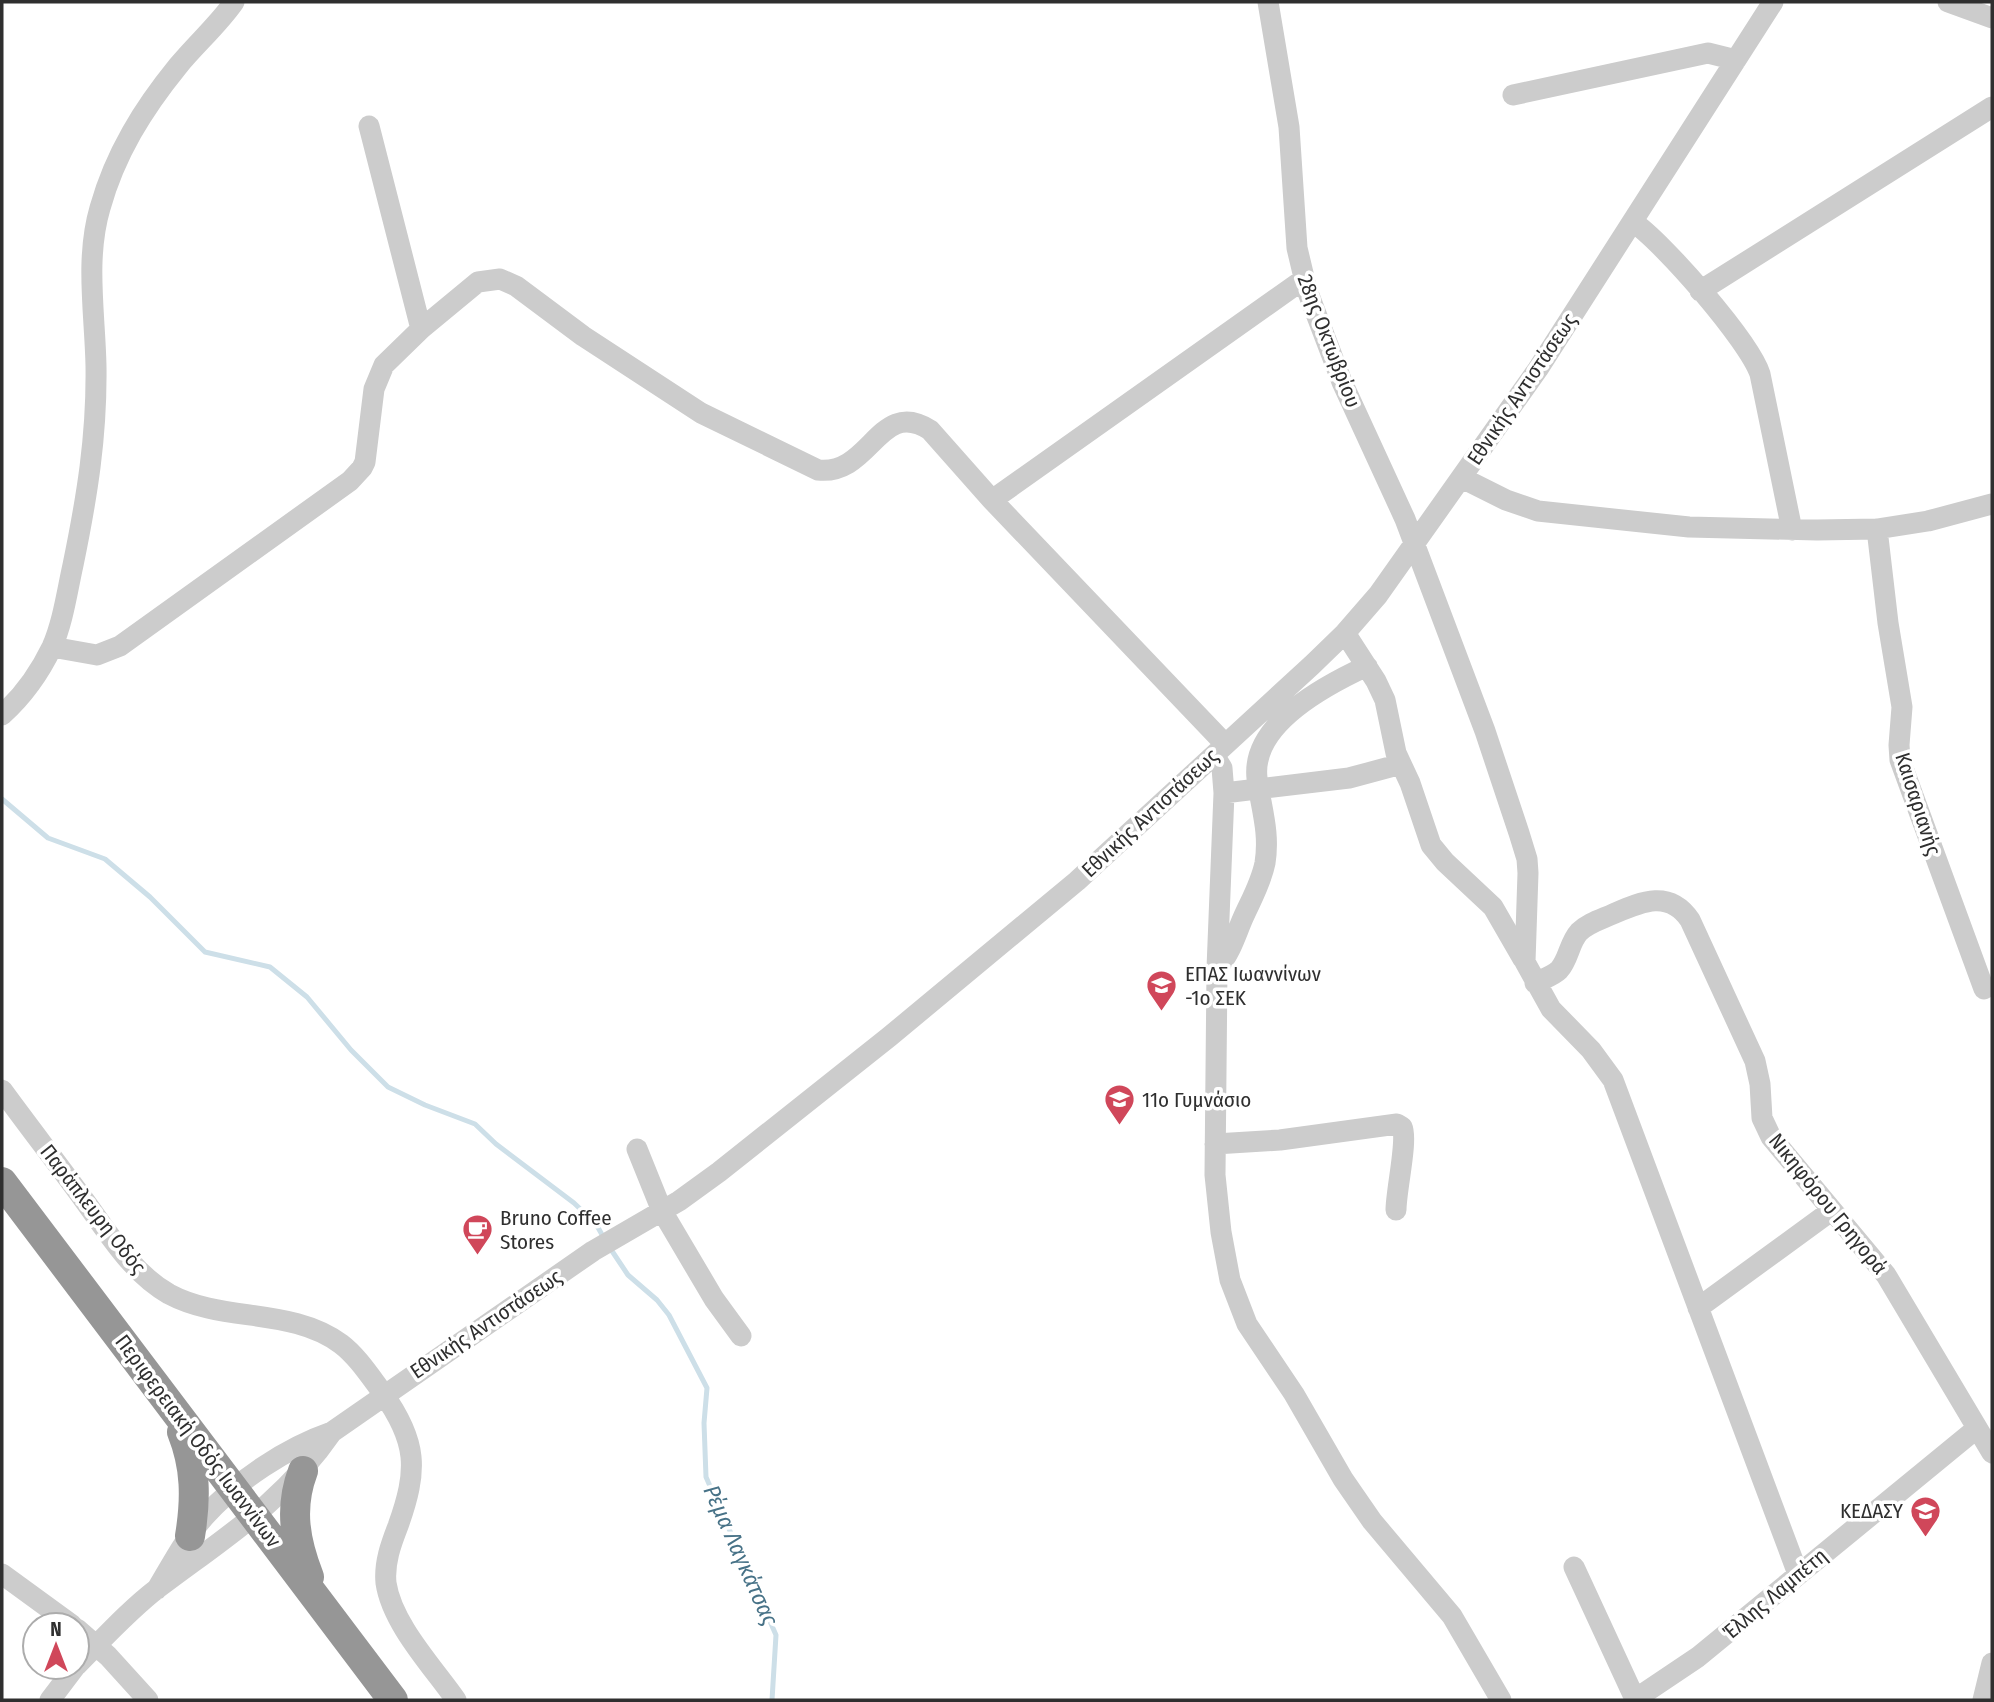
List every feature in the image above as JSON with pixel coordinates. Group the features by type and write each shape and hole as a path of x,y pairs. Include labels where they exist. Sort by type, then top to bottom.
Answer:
{"highway":[{"name":"Περιφερειακή Οδός Ιωαννίνων","path":"2,1182 393,1700"},
{"path":"173,1409 187,1444 192,1467 195,1490 190,1536"},
{"path":"303,1471 296,1489 294,1524 305,1567 318,1600"}],"street":[{"path":"2,715 30,684 52,647 63,611 91,474 96,378 92,275 99,209 128,136 178,66 234,2"},
{"name":"28ης Οκτωβρίου","path":"1268,2 1288,117 1296,234 1304,279 1342,382 1394,492 1414,544 1485,731 1527,859 1525,962"},
{"path":"1948,2 1992,18"},
{"name":"Εθνικής Αντιστάσεως","path":"157,1589 204,1516 234,1490 292,1448 332,1432 383,1394 593,1251 662,1211 719,1172 983,961 1077,881 1345,632 1378,595 1538,369 1736,60 1762,8"},
{"path":"1513,95 1709,53 1736,60"},
{"path":"1700,290 1992,107"},
{"path":"369,126 421,329"},
{"path":"1633,222 1647,231 1700,290 1752,355 1757,366 1792,530"},
{"path":"52,647 97,655 120,646 350,481 365,461 374,389 381,371 391,357 421,329 478,282 490,279 506,281 583,336 701,413 818,470 829,471 844,467 894,424 917,422 930,430 1219,750 1224,793 1217,968 1215,1144 1220,1233 1230,1280 1247,1324 1294,1394 1350,1489 1372,1521 1452,1616 1502,1700"},
{"path":"992,500 1304,279"},
{"path":"1462,478 1522,507 1554,514 1689,527 1877,529 1928,521 1992,504"},
{"name":"Καισαριανής","path":"1877,529 1888,623 1902,707 1900,760 1983,989"},
{"path":"1345,632 1385,700 1394,746 1431,845 1445,862 1493,907 1550,1009 1591,1050 1613,1080 1798,1574"},
{"path":"1217,968 1229,952 1263,873 1266,830 1257,775 1258,759 1267,739 1275,727 1321,690 1367,666"},
{"path":"1224,793 1349,778 1401,764"},
{"name":"Νικηφόρου Γρηγορά","path":"1535,983 1559,970 1573,940 1585,927 1640,904 1661,901 1677,906 1690,920 1755,1061 1763,1123 1782,1151 1886,1275 1992,1454"},
{"name":"Παράπλευρη Οδός","path":"2,1090 122,1252 153,1283 192,1304 217,1311 288,1321 328,1335 344,1346 383,1394 401,1421 412,1456 408,1497 387,1563 389,1596 410,1636 457,1700"},
{"path":"1215,1144 1269,1141 1397,1124 1402,1127 1405,1137 1396,1210"},
{"path":"637,1149 662,1211 714,1299 741,1336"},
{"path":"1698,1308 1831,1211"},
{"name":"Έλλης Λαμπέτη","path":"1634,1700 1698,1657 1976,1429"},
{"name":"Εθνικής Αντιστάσεως","path":"157,1589 215,1548 254,1516 303,1471 332,1432"},
{"path":"1574,1567 1634,1700"},
{"path":"2,1574 53,1611"},
{"path":"91,1651 157,1589"},
{"path":"91,1640 148,1700"},
{"path":"1983,1700 1992,1663"},
{"path":"50,1700 65,1681"}],"waterway":[{"name":"Ρέμα Λαγκάτσας","path":"2,799 48,838 105,859 150,897 205,952 270,967 307,997 351,1050 388,1087 475,1124 496,1144 574,1203 596,1224 605,1240"},
{"name":"Ρέμα Λαγκάτσας","path":"610,1248 628,1275 657,1300 669,1315 707,1388 704,1423 706,1477 776,1635 772,1700"}],"place":[{"name":"ΕΠΑΣ Ιωαννίνων -1ο ΣΕΚ","path":"1162,1013"},
{"name":"11o Γυμνάσιο","path":"1119,1127"},
{"name":"Bruno Coffee Stores","path":"477,1257"},
{"name":"ΚΕΔΑΣΥ","path":"1926,1538"}]}
